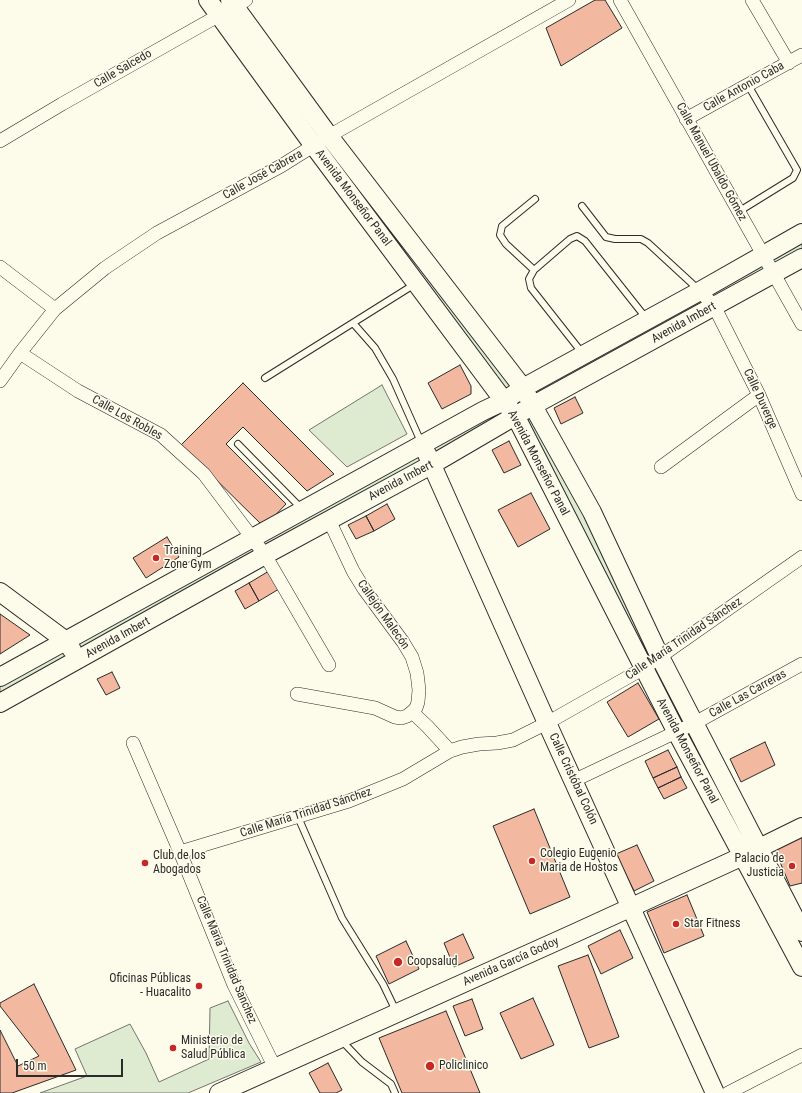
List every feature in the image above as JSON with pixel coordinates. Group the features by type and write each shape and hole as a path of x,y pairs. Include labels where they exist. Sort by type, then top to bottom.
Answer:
{"main road":[{"name":"Avenida Monseñor Panal","path":"208,0 314,146 516,417 676,731 751,853 802,932"},
{"name":"Avenida Monseñor Panal","path":"237,2 329,136 522,388 592,512 693,724 802,967"},
{"name":"Avenida Imbert","path":"0,677 504,401 522,388 700,291 802,233"},
{"name":"Avenida Imbert","path":"0,703 265,555 431,465 516,417 532,406 802,258"},
{"name":"Calle Cristóbal Colón","path":"423,445 573,781 715,1093"},
{"path":"0,592 66,641 78,660"},
{"name":"Avenida García Godoy","path":"219,1093 632,908 751,853 802,827"}],"street":[{"name":"Calle José Cabrera","path":"0,382 20,353 55,309 105,268 157,233 281,166 329,136 569,0"},
{"name":"Calle Manuel Ubaldo Gómez","path":"620,0 802,324"},
{"path":"752,0 789,63"},
{"name":"Calle Salcedo","path":"0,141 218,15 237,2"},
{"name":"Calle Antonio Caba","path":"686,119 802,55"},
{"path":"0,267 55,309"},
{"name":"Calle Duverge","path":"700,291 714,306 759,395 802,494"},
{"name":"Calle Los Robles","path":"20,353 78,391 161,435 204,474 265,555 329,665"},
{"path":"661,468 759,395"},
{"name":"Callejón Malecón","path":"329,520 353,571 412,657 417,673 419,690 418,702 416,708 412,712"},
{"name":"Calle María Trinidad Sánchez","path":"180,852 349,802 403,779 450,751 479,744 513,740 547,723 644,668 802,557"},
{"name":"Calle Las Carreras","path":"573,781 693,724 802,664"},
{"path":"296,694 375,708 395,717 401,718 412,712 450,751"},
{"name":"Calle Maria Trinidad Sanchez","path":"133,743 180,852 234,985 275,1068"},
{"path":"728,1093 802,1055"}],"lane":[{"path":"738,212 793,178 797,170 748,85"},
{"path":"534,270 506,244 500,235 502,226 535,199"},
{"path":"582,206 606,237 615,240 641,239 648,243 700,291"},
{"path":"583,354 531,288 529,279 534,270 570,239 577,236 586,241 646,320"},
{"path":"265,378 416,283"},
{"path":"353,323 375,348 393,379 423,445"},
{"path":"238,444 304,510"},
{"path":"298,817 342,918 384,984 397,1013"},
{"path":"340,1039 362,1062 391,1084 395,1093"}],"green space":[{"path":"330,144 517,386 503,396 320,149"},
{"path":"802,237 802,254 777,268 767,256"},
{"path":"761,263 768,273 536,398 532,388"},
{"path":"382,385 407,434 347,467 309,430"},
{"path":"500,408 504,419 437,455 433,446"},
{"path":"532,416 564,472 653,655 645,659 521,421"},
{"path":"420,451 424,461 265,550 259,538"},
{"path":"251,544 254,554 80,651 74,640"},
{"path":"63,648 70,657 0,696 0,682"},
{"path":"228,1001 249,1043 261,1062 188,1093 40,1093 87,1076 75,1049 130,1024 146,1053 159,1082 209,1059 210,1008"}],"building":[{"path":"595,0 605,0 622,28 561,66 546,28"},
{"path":"460,365 471,386 471,394 442,409 428,383"},
{"path":"243,383 334,474 307,491 243,427 226,444 286,504 264,527 181,445"},
{"path":"575,397 583,413 561,424 554,408"},
{"path":"509,441 521,465 504,473 492,450"},
{"path":"531,493 550,529 518,547 498,510"},
{"path":"387,504 395,519 374,531 366,516"},
{"path":"366,516 374,531 356,539 348,525"},
{"name":"Training Zone Gym","path":"167,537 179,557 146,578 133,558"},
{"path":"269,571 279,589 259,601 249,583"},
{"path":"249,583 259,601 245,609 235,591"},
{"path":"0,614 30,635 0,654"},
{"path":"112,672 120,688 106,695 97,679"},
{"path":"638,683 659,719 628,737 607,702"},
{"path":"765,742 775,765 741,782 730,759"},
{"path":"668,750 677,767 653,778 645,761"},
{"path":"677,767 681,777 658,788 653,778"},
{"path":"681,777 687,788 664,799 658,788"},
{"name":"Colegio Eugenio Maria de Hostos","path":"534,809 570,897 530,914 493,826"},
{"name":"Palacio de Justicia","path":"802,837 802,883 790,886 775,850"},
{"path":"637,845 654,881 634,891 616,854"},
{"name":"Star Fitness","path":"687,895 704,936 664,953 647,912"},
{"path":"620,930 633,958 601,974 588,946"},
{"path":"463,934 474,958 454,967 444,943"},
{"name":"Coopsalud","path":"406,941 419,969 389,984 376,956"},
{"path":"588,955 619,1037 589,1048 558,966"},
{"path":"34,984 76,1070 12,1093 0,1093 0,1030 18,1066 39,1056 0,1006 0,1003"},
{"path":"533,998 554,1045 521,1059 500,1013"},
{"path":"472,999 483,1029 465,1036 453,1006"},
{"name":"Policlinico","path":"446,1011 480,1093 402,1093 379,1038"},
{"path":"328,1063 342,1090 336,1093 320,1093 309,1073"}],"place":[{"name":"Training Zone Gym","path":"156,558"},
{"name":"Colegio Eugenio Maria de Hostos","path":"532,861"},
{"name":"Club de los Abogados","path":"145,863"},
{"name":"Palacio de Justicia","path":"792,866"},
{"name":"Star Fitness","path":"676,924"},
{"name":"Coopsalud","path":"398,962"},
{"name":"Oficinas Públicas - Huacalito","path":"199,986"},
{"name":"Ministerio de Salud Pública","path":"173,1048"},
{"name":"Policlinico","path":"430,1066"}]}
